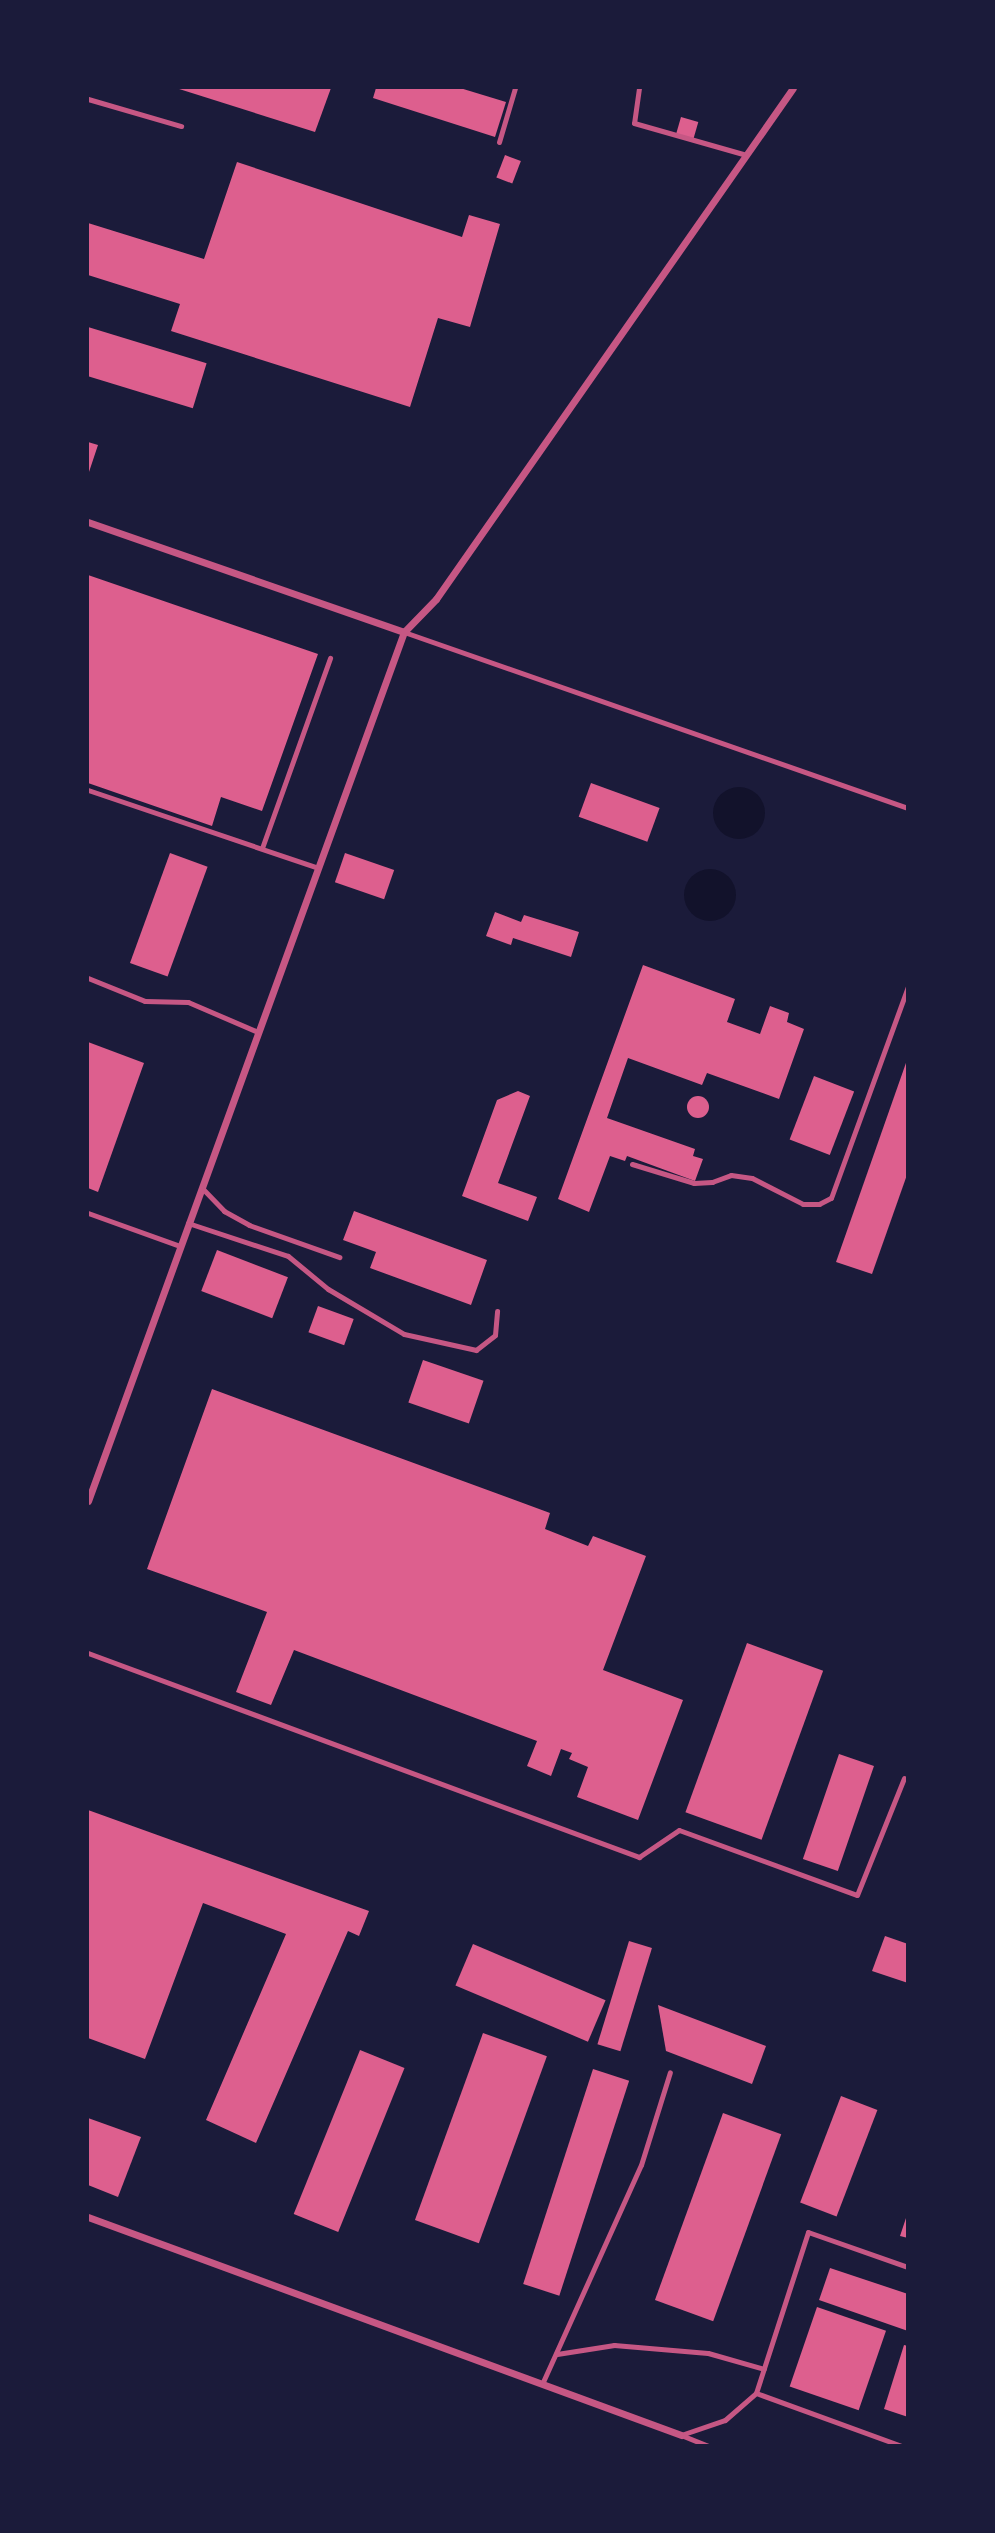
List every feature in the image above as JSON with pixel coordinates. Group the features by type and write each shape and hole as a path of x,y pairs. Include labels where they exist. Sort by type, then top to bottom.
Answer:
{"street":[{"path":"88,1501 404,632 436,599 793,88"},
{"path":"88,522 404,632"},
{"path":"88,2217 681,2435"}],"lane":[{"path":"499,142 515,88"},
{"path":"639,88 634,123 746,155"},
{"path":"88,99 181,126"},
{"path":"404,632 908,808"},
{"path":"261,848 330,657"},
{"path":"88,790 318,869"},
{"path":"88,978 145,1001 188,1002 198,1005 258,1032"},
{"path":"632,1164 694,1183 712,1182 731,1175 752,1178 803,1204 819,1204 831,1198 908,986"},
{"path":"201,1188 224,1211 249,1225 339,1257"},
{"path":"88,1213 180,1246"},
{"path":"188,1223 288,1256 328,1289 404,1334 476,1350 495,1335 497,1311"},
{"path":"88,1653 639,1857 679,1830 858,1895 904,1777"},
{"path":"542,2384 641,2165 670,2071"},
{"path":"681,2435 725,2420 757,2393 808,2232 908,2267"},
{"path":"557,2354 625,2346 708,2353 764,2369"},
{"path":"757,2393 902,2445"},
{"path":"681,2435 708,2445"}],"shaded area":[{"path":"739,787 758,794 765,813 758,832 739,839 720,832 713,813 720,794"},
{"path":"710,869 720,871 728,877 734,885 734,905 728,913 720,919 710,921 700,919 692,913 686,905 684,895 686,885 692,877 700,871"}],"building":[{"path":"176,88 331,88 315,132"},
{"path":"376,88 460,88 506,102 495,137 373,98"},
{"path":"681,117 698,122 693,139 676,134"},
{"path":"505,155 521,161 512,183 496,177"},
{"path":"237,162 462,237 469,215 500,224 470,327 438,318 410,407 171,331 180,304 88,275 88,223 204,259"},
{"path":"88,327 207,363 193,408 88,376"},
{"path":"88,442 98,445 88,475"},
{"path":"88,575 318,654 262,811 221,797 212,826 88,783"},
{"path":"591,783 660,808 647,842 579,817"},
{"path":"170,853 208,867 168,977 130,963"},
{"path":"345,853 394,870 384,899 335,882"},
{"path":"495,912 521,922 524,915 579,932 571,957 513,938 511,945 486,936"},
{"path":"643,965 735,999 727,1022 760,1034 770,1006 789,1013 787,1022 804,1029 779,1099 707,1073 702,1085 628,1058 607,1118 695,1149 693,1156 703,1159 695,1181 627,1156 625,1161 610,1156 589,1212 558,1199"},
{"path":"88,1042 144,1063 98,1192 88,1188"},
{"path":"907,1060 908,1172 872,1274 836,1262"},
{"path":"814,1076 854,1091 830,1155 790,1139"},
{"path":"518,1091 530,1096 498,1183 537,1197 528,1221 462,1196 497,1100"},
{"path":"698,1096 706,1099 709,1107 706,1115 698,1118 690,1115 687,1107 690,1099"},
{"path":"354,1211 487,1260 471,1305 370,1268 376,1252 343,1240"},
{"path":"217,1250 288,1277 272,1318 201,1291"},
{"path":"318,1306 354,1319 344,1345 308,1332"},
{"path":"423,1360 484,1381 469,1423 408,1403"},
{"path":"212,1389 550,1513 545,1529 588,1546 593,1536 646,1556 603,1670 683,1700 638,1820 577,1797 588,1767 569,1759 572,1753 561,1749 551,1776 527,1766 537,1741 294,1650 271,1705 236,1692 267,1612 147,1569"},
{"path":"747,1643 823,1671 762,1840 685,1812"},
{"path":"839,1754 874,1766 838,1871 803,1859"},
{"path":"88,1810 369,1911 359,1936 348,1931 256,2143 206,2120 286,1934 203,1903 145,2059 88,2038"},
{"path":"885,1936 908,1944 908,1983 872,1971"},
{"path":"629,1941 652,1948 620,2051 597,2044"},
{"path":"473,1944 606,2000 588,2042 455,1985"},
{"path":"658,2005 766,2046 752,2084 666,2051"},
{"path":"483,2033 547,2056 479,2243 415,2220"},
{"path":"360,2050 405,2068 338,2232 294,2214"},
{"path":"593,2069 629,2081 559,2296 523,2284"},
{"path":"841,2096 877,2110 837,2216 800,2202"},
{"path":"723,2113 781,2134 713,2321 655,2300"},
{"path":"88,2118 141,2137 118,2197 88,2185"},
{"path":"908,2215 908,2238 900,2236"},
{"path":"830,2268 908,2294 908,2331 819,2300"},
{"path":"817,2307 886,2331 859,2410 790,2386"},
{"path":"904,2345 908,2346 908,2417 884,2409"}]}
